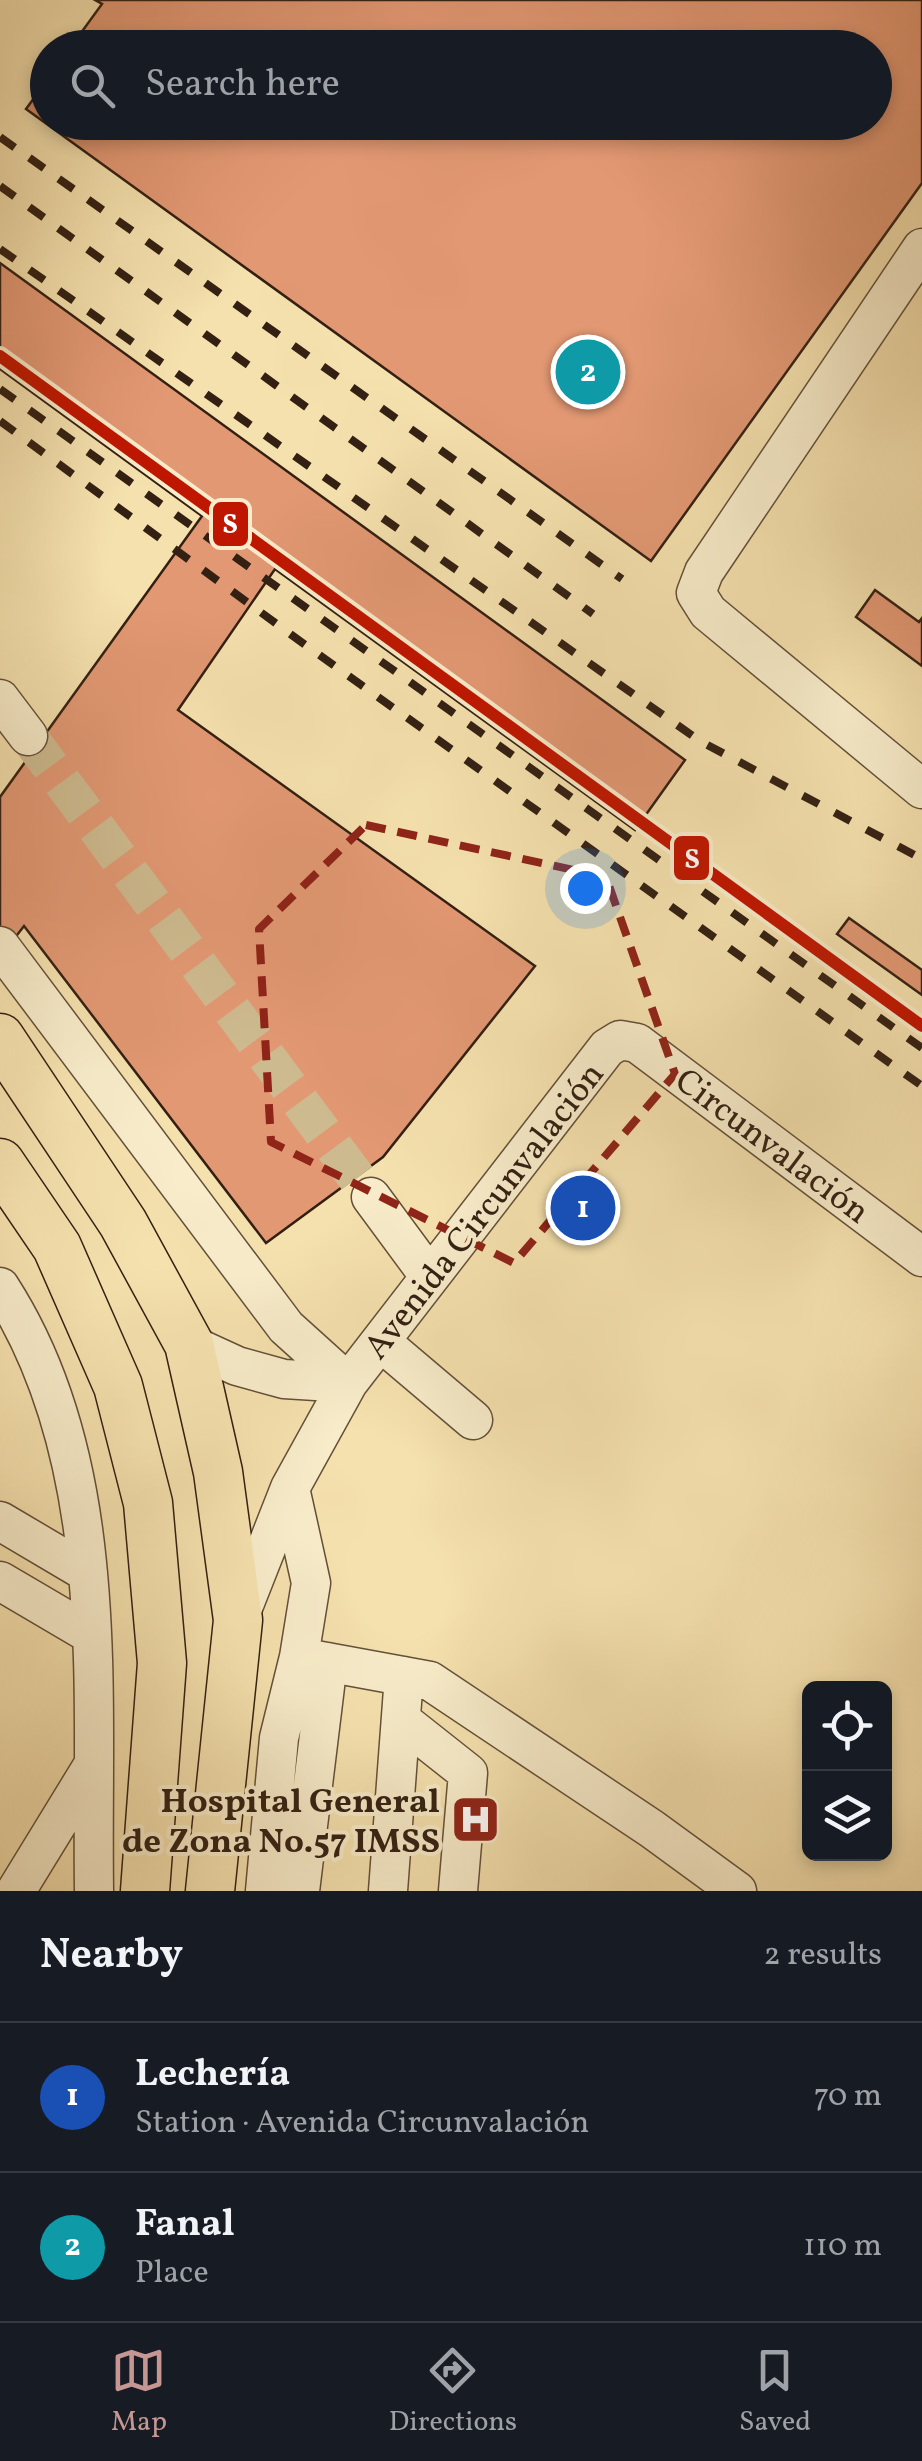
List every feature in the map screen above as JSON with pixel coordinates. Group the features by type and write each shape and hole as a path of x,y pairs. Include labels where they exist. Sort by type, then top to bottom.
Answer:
{"main road":[{"path":"0,1038 123,1223 189,1344 218,1472 238,1620 210,1891"},
{"path":"0,1163 57,1246 118,1386 148,1504 162,1663 145,1891"}],"street":[{"path":"922,248 704,572 696,593 708,612 922,789"},
{"path":"0,700 28,736"},
{"path":"0,946 286,1328 348,1383"},
{"name":"Avenida Circunvalación","path":"238,1620 290,1488 348,1383 608,1048 620,1040"},
{"name":"Circunvalación","path":"620,1040 637,1043 922,1258"},
{"path":"371,1198 430,1277"},
{"path":"0,1287 14,1309 48,1387 74,1472 92,1636 94,1891"},
{"path":"381,1342 473,1420"},
{"name":"Avenida Circunvalación","path":"189,1344 237,1366 284,1379 348,1383"},
{"path":"290,1488 311,1583 314,1660 300,1891"},
{"path":"0,1522 88,1573"},
{"path":"0,1581 92,1636"},
{"path":"314,1660 430,1681 737,1891"},
{"path":"264,1891 280,1738 314,1660"},
{"path":"388,1891 404,1676"},
{"path":"401,1720 468,1773 458,1891"},
{"path":"16,1891 92,1767"},
{"path":"65,1891 93,1844"}],"highlighted area":[{"path":"366,825 606,877 675,1074 514,1263 271,1142 259,929"}],"building":[{"path":"95,0 922,0 922,183 651,561 69,140 892,140 892,30 83,30 102,4"},
{"path":"0,263 685,760 635,830 275,569 178,710 535,966 383,1157 266,1243 24,926 0,957 0,797 202,516 0,369"},
{"path":"875,590 919,622 922,618 922,666 856,617"},
{"path":"849,918 922,970 922,995 837,934"}],"tunnel":[{"path":"28,736 371,1197"}],"railway":[{"path":"0,137 622,579"},
{"path":"0,186 593,614"},
{"path":"0,249 700,741 922,859"},
{"path":"0,389 922,1048"},
{"path":"0,421 304,644 922,1086"}],"transit line":[{"name":"S","path":"0,356 922,1026"}],"place":[{"name":"Fanal","path":"588,372"},
{"name":"Lechería","path":"583,1208"},
{"name":"Hospital General de Zona No.57 IMSS","path":"475,1820"}]}
